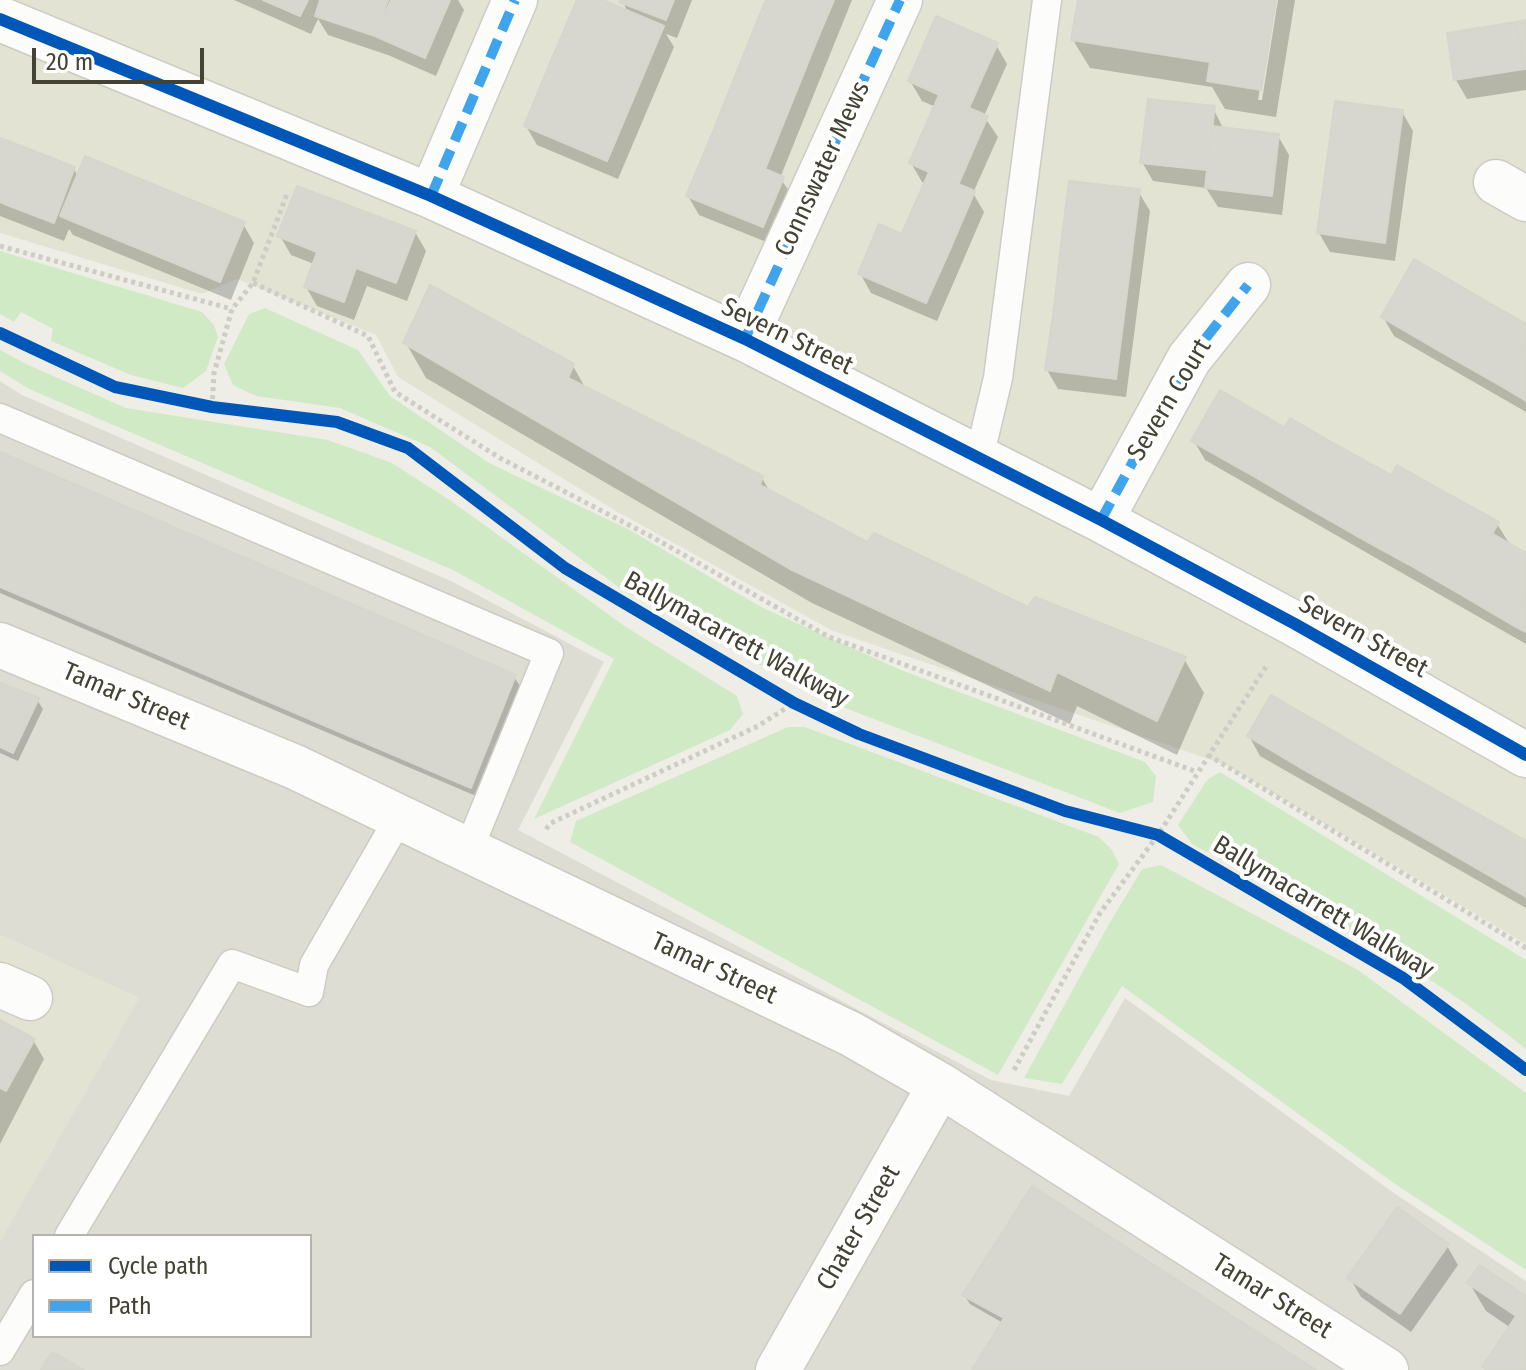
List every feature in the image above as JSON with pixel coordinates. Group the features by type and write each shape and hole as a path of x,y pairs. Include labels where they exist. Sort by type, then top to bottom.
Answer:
{"street":[{"path":"431,196 515,0"},
{"name":"Connswater Mews","path":"745,339 900,0"},
{"name":"Severn Street","path":"0,19 431,196 745,339 1101,520 1295,624 1526,755"},
{"name":"Severn Court","path":"1101,520 1189,359 1248,285"},
{"name":"Tamar Street","path":"0,645 295,767 851,1034 940,1085 1386,1370"},
{"name":"Chater Street","path":"778,1370 940,1085"}],"lane":[{"path":"979,458 998,378 1047,0"},
{"path":"0,418 549,653 468,851"},
{"path":"70,1234 232,964 309,992 314,965 399,818"},
{"path":"0,1351 32,1297"}],"path":[{"path":"212,407 214,373 232,309 253,283 305,144"},
{"path":"0,246 232,309"},
{"path":"253,283 368,336 395,392 500,458 654,538 829,637 1197,772"},
{"path":"199,405 228,409"},
{"path":"988,1116 1100,913 1158,835 1295,624"},
{"path":"517,875 551,823 758,726 794,703"},
{"path":"1208,755 1526,948"}],"shaded area":[{"path":"0,0 1526,0 1526,944 1226,765 833,631 616,511 398,377 376,335 237,279 202,294 0,233"},
{"path":"0,381 22,395 453,582 604,662 518,830 991,1080 1069,1096 1125,998 1391,1191 1526,1281 1526,1370 0,1370 0,1241 139,998 0,935"},
{"path":"0,935 139,998 0,1241"}],"green space":[{"path":"0,251 202,312 214,325 218,337 206,371 183,388 131,375 51,341 53,329 21,312 14,322 0,314"},
{"path":"265,308 358,350 390,396 489,463 628,529 763,608 901,670 1145,762 1156,776 1153,802 1120,813 824,700 624,591 430,447 340,408 256,396 233,385 224,364 249,314"},
{"path":"0,350 126,408 328,440 392,463 451,501 626,627 737,696 743,714 730,730 534,819 614,659 453,570 29,389 0,371"},
{"path":"788,727 805,727 1099,837 1112,850 1119,864 998,1075 570,842 576,821"},
{"path":"1220,772 1526,960 1526,1049 1406,964 1322,914 1192,844 1178,825 1207,780"},
{"path":"1161,865 1358,970 1526,1093 1526,1270 1395,1184 1122,986 1062,1084 1024,1078 1142,869"}],"building":[{"path":"263,0 308,0 300,16"},
{"path":"320,0 388,0 375,36 315,16"},
{"path":"391,0 450,0 425,58 375,36"},
{"path":"577,0 603,0 664,26 645,71 562,35"},
{"path":"620,0 674,0 666,20"},
{"path":"766,0 834,0 820,33 762,9"},
{"path":"1078,0 1276,0 1261,90 1207,81 1210,62 1071,40"},
{"path":"762,9 820,33 795,95 737,71"},
{"path":"936,16 998,43 983,76 922,49"},
{"path":"1526,20 1526,69 1524,69 1516,22"},
{"path":"1516,22 1524,69 1454,80 1447,33"},
{"path":"562,35 645,71 626,116 543,80"},
{"path":"922,49 983,76 969,108 908,81"},
{"path":"737,71 795,95 770,157 712,134"},
{"path":"543,80 626,116 607,161 524,126"},
{"path":"939,95 988,116 958,185 909,163"},
{"path":"1148,99 1215,106 1207,170 1140,163"},
{"path":"1335,101 1403,110 1394,177 1326,167"},
{"path":"1212,126 1279,134 1272,196 1205,188"},
{"path":"712,134 770,157 765,169 784,177 763,227 686,196"},
{"path":"0,138 29,149 7,205 0,202"},
{"path":"29,149 75,167 54,223 7,205"},
{"path":"85,156 138,178 113,238 60,216"},
{"path":"1326,167 1394,177 1385,243 1317,233"},
{"path":"929,172 975,191 948,254 902,233"},
{"path":"138,178 191,200 167,260 113,238"},
{"path":"1069,181 1140,189 1132,253 1061,244"},
{"path":"297,186 416,231 396,283 356,268 344,302 304,287 317,252 277,236"},
{"path":"191,200 245,222 220,282 167,260"},
{"path":"879,224 948,254 926,303 858,274"},
{"path":"1061,244 1132,253 1124,316 1054,307"},
{"path":"1414,259 1474,294 1441,352 1381,317"},
{"path":"430,285 574,364 568,378 763,476 760,485 867,542 874,533 1028,607 1035,597 1186,657 1157,721 1057,672 1050,691 790,569 403,343"},
{"path":"1474,294 1526,324 1526,344 1501,386 1441,352"},
{"path":"1054,307 1124,316 1116,379 1045,370"},
{"path":"1526,344 1526,401 1501,386"},
{"path":"1220,390 1284,427 1255,477 1191,441"},
{"path":"1290,418 1340,447 1306,507 1255,477"},
{"path":"1340,447 1391,475 1357,536 1306,507"},
{"path":"0,452 516,675 471,788 0,587"},
{"path":"1397,465 1448,494 1408,564 1357,536"},
{"path":"1448,494 1499,522 1458,593 1408,564"},
{"path":"1493,534 1526,553 1526,593 1509,623 1458,593"},
{"path":"1526,593 1526,632 1509,623"},
{"path":"0,683 39,698 13,753 0,747"},
{"path":"1271,695 1330,729 1306,771 1247,736"},
{"path":"1330,729 1388,763 1365,804 1306,771"},
{"path":"1388,763 1448,797 1424,838 1365,804"},
{"path":"1448,797 1507,830 1483,872 1424,838"},
{"path":"1507,830 1526,841 1526,897 1483,872"},
{"path":"0,1020 35,1039 6,1091 0,1088"},
{"path":"1032,1186 1316,1370 972,1370 1004,1318 962,1295"},
{"path":"1397,1207 1449,1244 1400,1314 1347,1278"},
{"path":"1479,1265 1526,1296 1526,1370 1487,1370 1482,1367 1516,1316 1467,1283"},
{"path":"52,1352 84,1370 41,1370"}],"marked path":[{"path":"431,196 515,0"},
{"path":"745,339 900,0"},
{"path":"1101,520 1189,359 1248,285"}],"cycle path":[{"path":"0,19 431,196 745,339 1101,520 1295,624 1526,755"},
{"name":"Ballymacarrett Walkway","path":"0,333 115,387 212,407 337,422 408,448 565,568 794,703 859,734 1065,811 1158,835 1403,978 1526,1070"}]}
